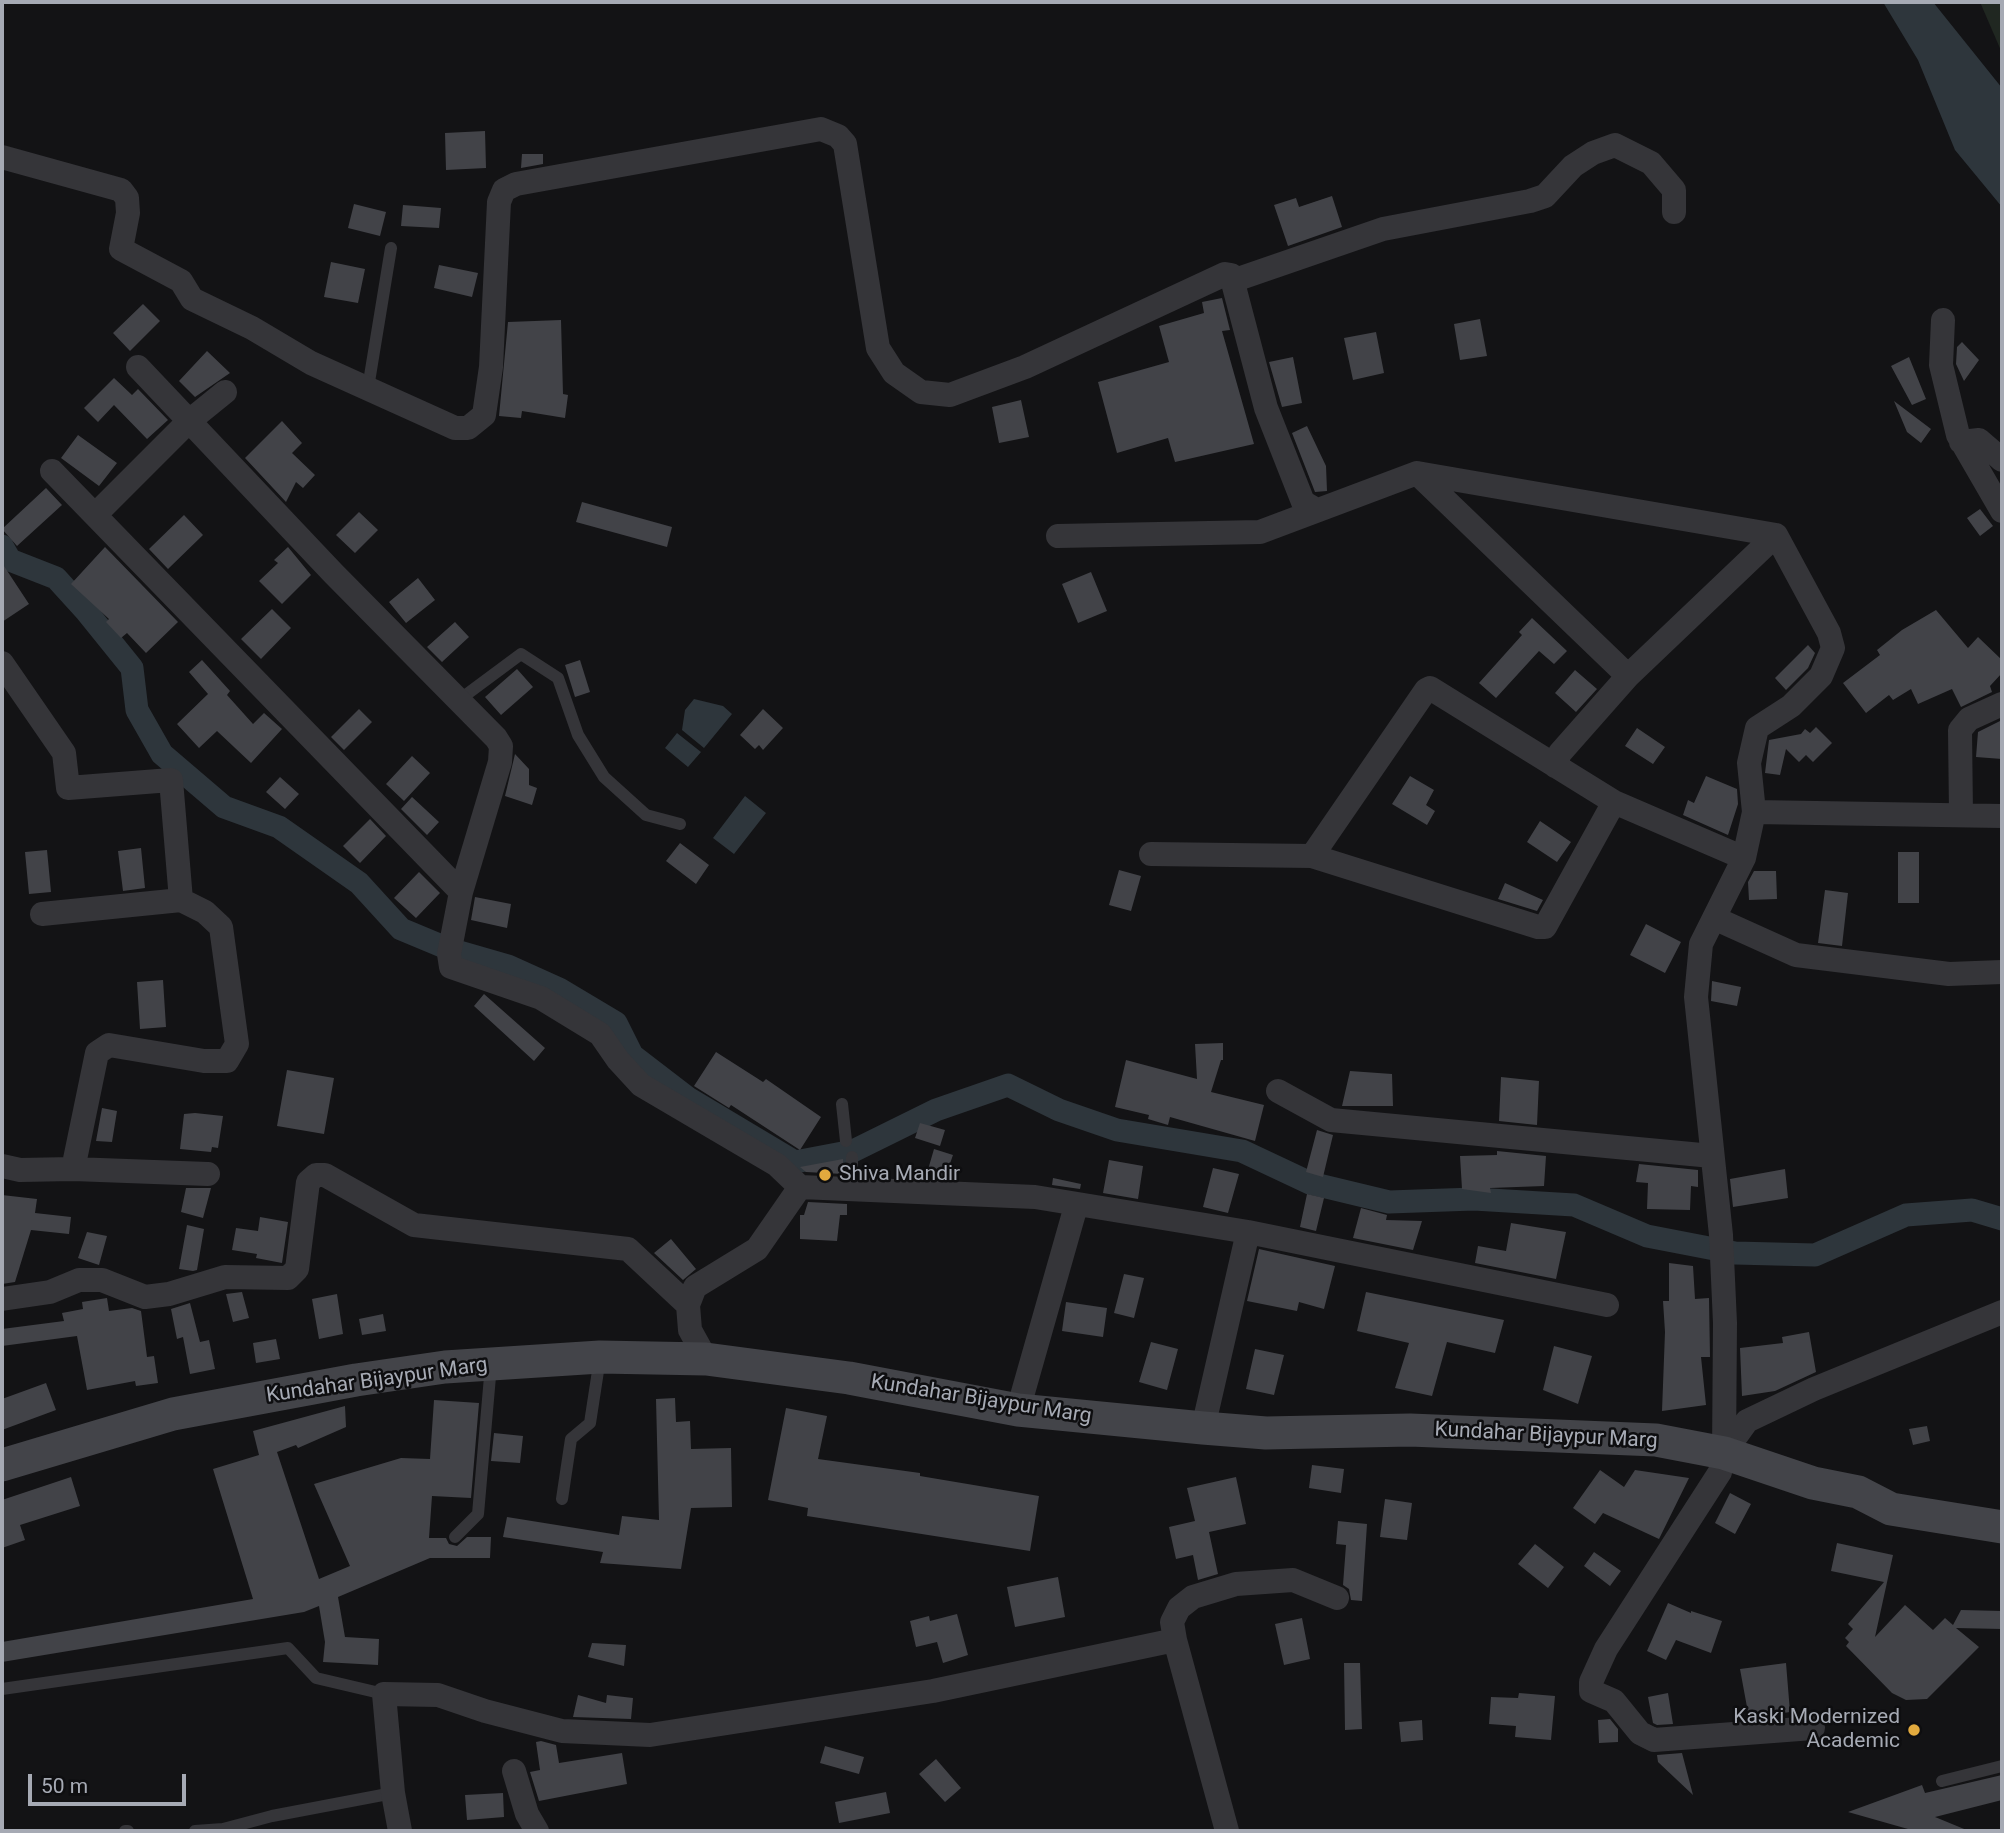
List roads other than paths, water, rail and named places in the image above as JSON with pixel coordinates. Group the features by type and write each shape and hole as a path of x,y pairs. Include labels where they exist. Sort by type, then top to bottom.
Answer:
{"main road":[{"name":"Kundahar Bijaypur Marg","path":"2,1465 185,1412 356,1380 444,1367 600,1357 706,1359 849,1378 1018,1410 1203,1428 1266,1433 1410,1430 1525,1433 1656,1440 1724,1453 1813,1483 1857,1492 1891,1509 2002,1527"}],"street":[{"path":"2,157 121,190 127,198 128,213 121,249 181,281 192,299 252,328 311,363 455,428 468,428 484,415 491,367 499,202 504,190 516,184 821,129 838,136 845,144 878,348 894,373 921,392 950,396 1025,367 1225,274 1235,280 1266,408 1303,502 1315,509"},
{"path":"1235,280 1383,229 1545,196 1573,166 1593,153 1615,145 1651,163 1674,190 1674,212"},
{"path":"1943,320 1941,365 1961,442 2002,511"},
{"path":"138,367 188,422 459,700 500,746 500,762 461,892 452,942 451,967 457,971 541,998 600,1034 618,1060 641,1085 777,1166 800,1187 1035,1197 1076,1206 1248,1232 1606,1305"},
{"path":"96,514 188,422 225,392"},
{"path":"1961,442 1979,440 2002,460"},
{"path":"52,471 273,702 461,892"},
{"path":"1417,473 1628,676"},
{"path":"1058,536 1260,532 1315,509 1417,473 1776,535"},
{"path":"1555,766 1560,753 1628,676 1776,535"},
{"path":"1776,535 1829,634 1833,648 1821,676 1791,706 1757,728 1749,763 1754,812 1744,858 1701,944 1696,997 1721,1235 1726,1323 1724,1453 1720,1472 1606,1649 1591,1682 1591,1691 1614,1701 1640,1733 1654,1740 1813,1728"},
{"path":"2,663 64,753 68,788 171,780 181,900"},
{"path":"1312,856 1426,690 1430,688 1614,802 1744,858"},
{"path":"1961,814 1960,730 1969,719 2002,704"},
{"path":"1151,854 1312,856 1545,927 1614,802"},
{"path":"1754,812 2002,816"},
{"path":"42,914 181,900 205,912 220,927 237,1044 227,1061 204,1061 109,1045 97,1053 73,1169"},
{"path":"1714,918 1796,955 1949,974 2002,972"},
{"path":"1278,1091 1331,1120 1712,1156"},
{"path":"2,1166 20,1170 73,1169 208,1174"},
{"path":"2,1299 50,1292 79,1280 102,1280 145,1297 169,1294 225,1277 288,1279 297,1269 308,1182 316,1175 325,1175 414,1225 628,1249 688,1305"},
{"path":"706,1359 690,1329 688,1305 695,1287 757,1249 800,1187"},
{"path":"1018,1410 1076,1206"},
{"path":"1203,1428 1248,1232"},
{"path":"1724,1453 1747,1421 1864,1368 2002,1312"},
{"path":"1227,1831 1172,1622 1179,1608 1193,1597 1236,1584 1293,1580 1337,1598"},
{"path":"400,1831 393,1793 384,1693 438,1695 485,1711 562,1731 650,1735 933,1691 1175,1640"},
{"path":"514,1772 527,1814 537,1831"}],"lane":[{"path":"368,388 391,248"},
{"path":"459,700 512,659 521,654 530,659 558,678 578,735 604,778 646,815 680,824"},
{"path":"842,1104 846,1141"},
{"path":"852,1157 852,1190"},
{"path":"562,1499 571,1439 590,1423 600,1357"},
{"path":"454,1537 478,1514 491,1364"},
{"path":"2,1689 288,1648 316,1678 384,1693"},
{"path":"1942,1782 2002,1766"},
{"path":"195,1831 223,1829 272,1815 393,1793"}],"waterway":[{"path":"2,546 10,560 56,578 86,611 132,668 137,710 162,754 224,807 279,827 359,883 401,929 449,949 508,966 559,989 616,1023 632,1055 688,1098 795,1162 853,1151 936,1110 1008,1085 1059,1110 1117,1130 1242,1151 1310,1183 1389,1202 1474,1199 1574,1205 1647,1236 1735,1253 1815,1255 1906,1215 1972,1210 2002,1219"}],"place":[{"name":"Shiva Mandir","path":"825,1175"},
{"name":"Kaski Modernized Academic","path":"1914,1730"}]}
